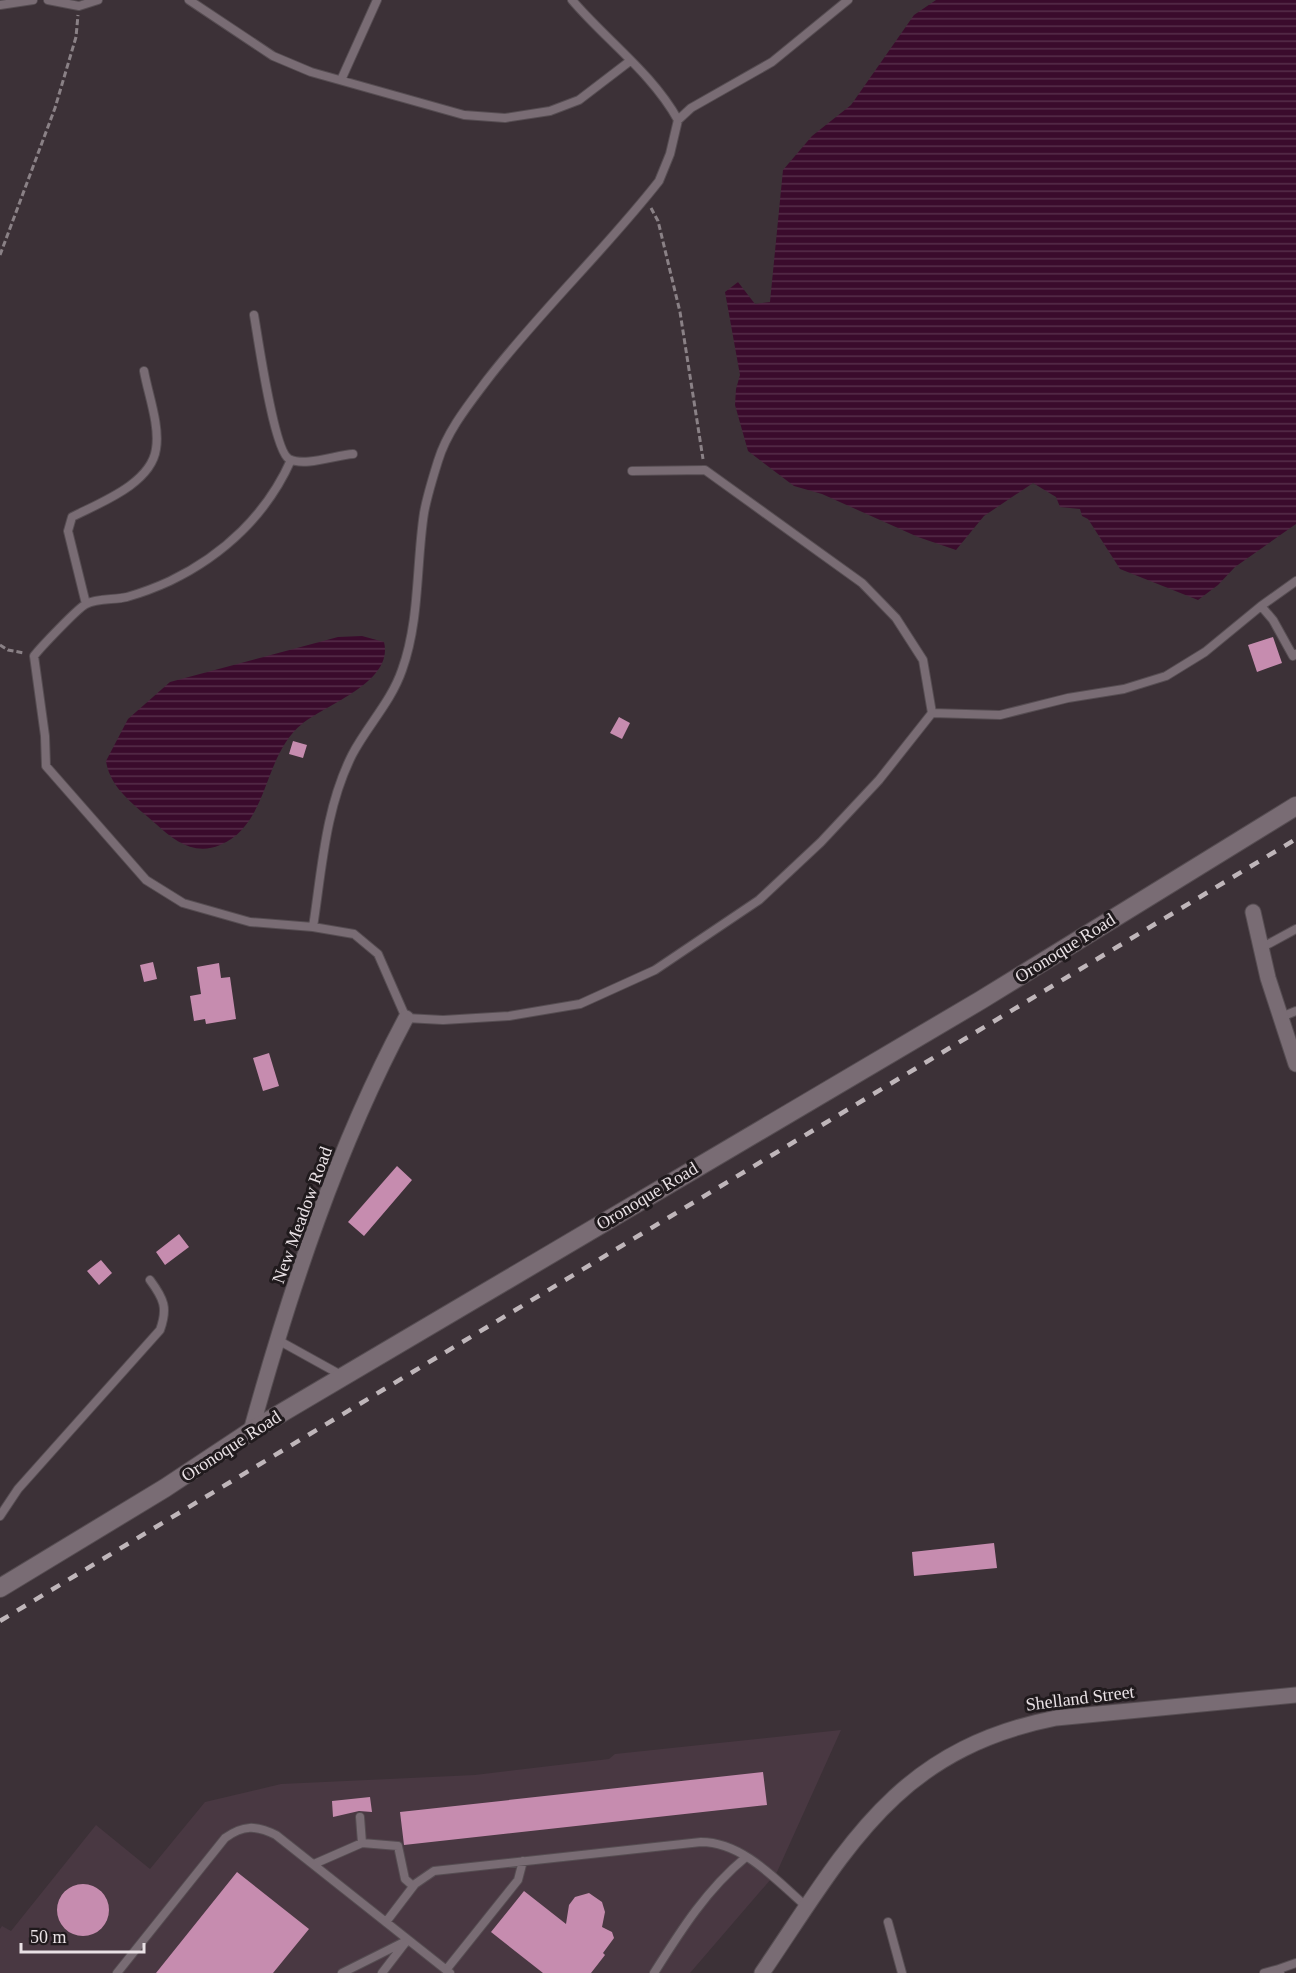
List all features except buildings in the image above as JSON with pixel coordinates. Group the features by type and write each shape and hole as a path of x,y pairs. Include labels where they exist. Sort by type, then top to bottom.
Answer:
{"street":[{"name":"Oronoque Road","path":"0,1586 165,1488 251,1431 981,1000 1296,806"},
{"path":"1253,912 1296,1064"},
{"name":"New Meadow Road","path":"251,1431 276,1340 370,1088 406,1018"},
{"name":"Shelland Street","path":"762,1973 851,1842 885,1804 941,1759 980,1740 1021,1725 1056,1718 1296,1695"}],"lane":[{"path":"0,5 33,0"},
{"path":"48,0 79,6 98,0"},
{"path":"189,0 273,56 341,80 464,115 505,118 550,111 579,100 630,61"},
{"path":"341,80 377,0"},
{"path":"572,0 667,100 678,120"},
{"path":"313,927 327,827 336,790 352,754 392,693 403,669 412,627 424,512 438,458 453,429 504,358 540,314 645,198 662,172 678,120 691,108 772,62 848,0"},
{"path":"254,315 275,435 283,454 291,460 308,461 353,454"},
{"path":"86,604 68,531 72,517 126,490 143,473 156,450 155,431 144,371"},
{"path":"291,460 278,488 239,535 216,554 170,581 137,593 86,604 42,645 34,656 45,736 46,766 146,880 183,903 239,918 354,934 378,954 406,1018 443,1020 509,1016 579,1004 655,970 767,892 821,842 879,780 932,713 923,660 896,618 862,583 705,470 632,471"},
{"path":"932,713 1000,715 1068,698 1124,689 1166,676 1205,652 1261,606 1296,581"},
{"path":"1261,606 1274,620 1293,656 1296,654"},
{"path":"1262,948 1296,929"},
{"path":"1281,1017 1296,1011"},
{"path":"0,1516 18,1488 160,1330 166,1313 165,1299 150,1280"},
{"path":"276,1340 343,1377"},
{"path":"360,1817 362,1843"},
{"path":"117,1973 225,1838 245,1826 266,1829 314,1864 448,1972 518,1880 523,1861"},
{"path":"386,1922 413,1886 421,1878 434,1871 701,1842 726,1845 746,1857 807,1907"},
{"path":"314,1864 362,1843 398,1846 405,1879 413,1886"},
{"path":"654,1973 698,1906 720,1878 746,1857"},
{"path":"888,1922 902,1973"},
{"path":"342,1973 408,1940"},
{"path":"382,1973 408,1940"},
{"path":"1264,1973 1279,1971 1296,1963"}],"path":[{"path":"0,255 55,108 76,37 79,6"},
{"path":"645,198 658,220 680,312 699,420 705,470"},
{"path":"0,645 8,650 34,656"}],"shaded area":[{"path":"936,0 1296,0 1296,524 1235,567 1218,585 1198,600 1120,569 1088,519 1082,516 1080,509 1060,507 1056,497 1033,483 984,516 956,550 918,537 822,494 794,486 748,451 735,405 740,375 725,292 738,282 755,304 770,302 783,170 812,136 851,105 914,15"},
{"path":"362,636 384,642 384,656 379,669 356,690 302,724 289,738 279,753 248,822 236,835 220,845 202,849 178,841 132,804 118,788 108,771 106,761 128,719 170,682 338,637"},
{"path":"841,1730 777,1872 690,1973 0,1973 0,1929 2,1926 11,1931 96,1825 150,1869 205,1802 281,1784 475,1775 609,1759 615,1754"}],"railway":[{"path":"0,1621 1296,839"}]}
